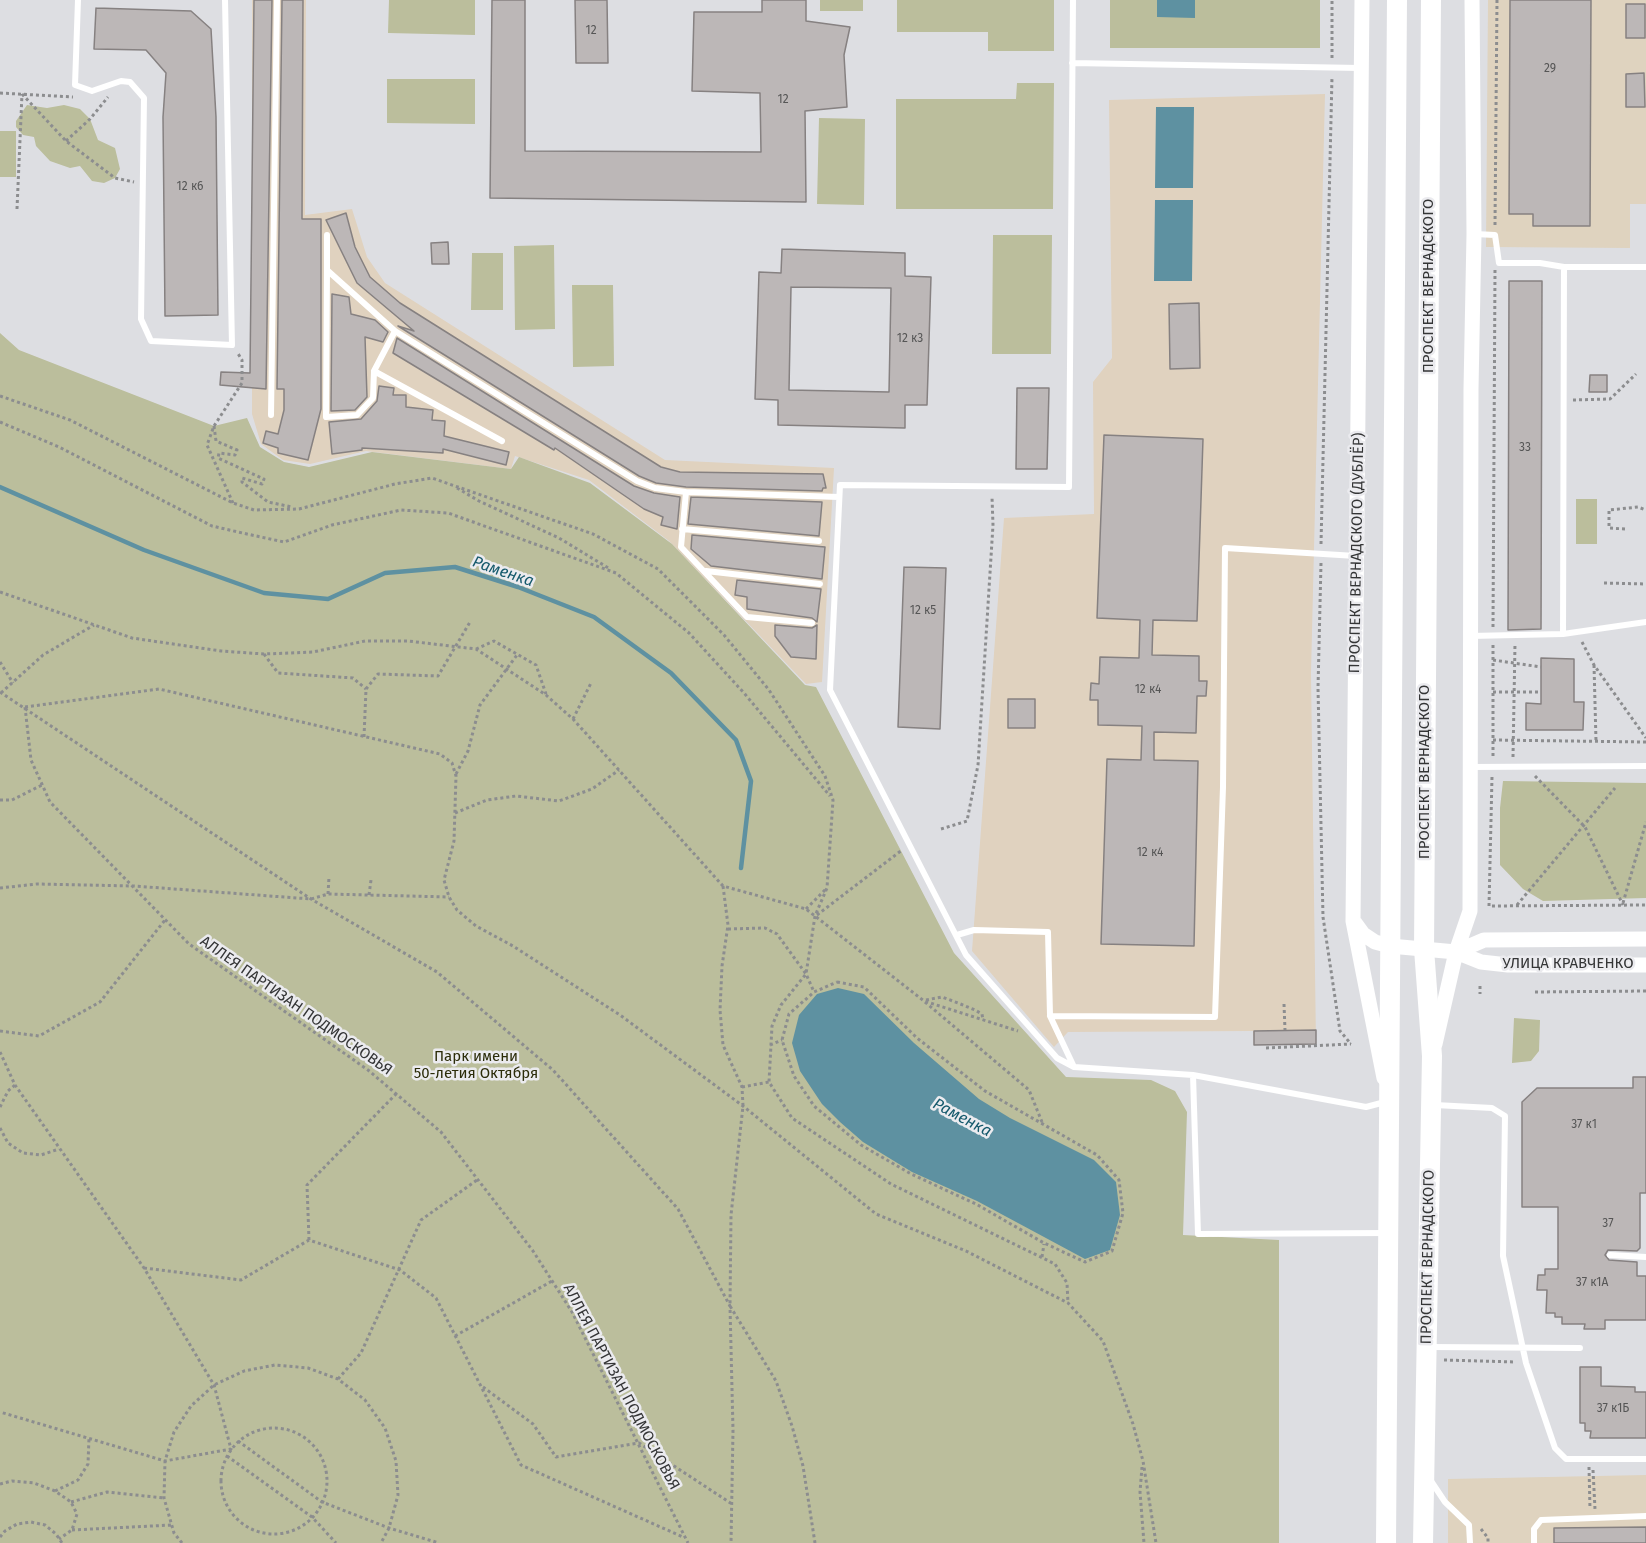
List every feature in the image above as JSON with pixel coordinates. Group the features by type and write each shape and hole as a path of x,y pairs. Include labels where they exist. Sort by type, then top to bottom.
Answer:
{"main road":[{"path":"1386,1543 1397,0"},
{"name":"ПРОСПЕКТ ВЕРНАДСКОГО","path":"1423,1543 1423,1470 1434,1354 1432,1056 1424,949 1431,0"}],"street":[{"name":"ПРОСПЕКТ ВЕРНАДСКОГО (ДУБЛЁР)","path":"1362,0 1353,921 1389,1102"},
{"path":"1432,1056 1456,951 1470,911 1474,234 1472,0"},
{"name":"УЛИЦА КРАВЧЕНКО","path":"1353,921 1363,934 1375,942 1390,946 1456,951 1480,962 1508,966 1646,965"},
{"path":"1616,939 1617,965"},
{"name":"УЛИЦА КРАВЧЕНКО","path":"1456,951 1484,940 1646,939"}],"lane":[{"path":"78,0 75,85 92,91 121,81 130,82 144,98 141,319 151,341 232,345 225,0"},
{"path":"271,415 277,0"},
{"path":"1073,0 1070,487 840,485 830,690 966,955 1057,1058 1074,1067 1193,1075 1366,1107 1389,1102"},
{"path":"1072,63 1362,68"},
{"path":"1474,234 1495,235 1499,263 1540,263 1564,267 1646,267"},
{"path":"327,235 326,417 357,415 373,398 374,371 395,331"},
{"path":"1563,634 1564,267"},
{"path":"327,270 395,331 637,480 655,488 686,492 839,497"},
{"path":"374,371 502,441"},
{"path":"686,492 681,547 747,617 812,623"},
{"path":"682,529 819,541"},
{"path":"1050,1016 1215,1017 1223,787 1226,548 1357,556"},
{"path":"706,571 820,584"},
{"path":"1470,636 1563,634 1646,622"},
{"path":"1472,767 1646,766"},
{"path":"957,935 974,930 1048,932 1050,1016 1074,1067"},
{"path":"1193,1075 1198,1234 1388,1233"},
{"path":"1431,1105 1492,1108 1505,1116 1503,1256 1526,1363 1555,1448 1566,1460 1646,1459"},
{"path":"1610,1255 1646,1257"},
{"path":"1434,1354 1474,1348 1580,1348"},
{"path":"1423,1470 1445,1502 1469,1525 1470,1543"},
{"path":"1534,1543 1534,1529 1541,1520 1646,1516"}],"path":[{"path":"1332,0 1332,67"},
{"path":"1497,0 1493,740 1489,906 1646,904"},
{"path":"66,141 90,119 121,81"},
{"path":"0,93 75,97"},
{"path":"22,94 66,141 115,178 142,183"},
{"path":"17,209 22,94"},
{"path":"97,98 107,98"},
{"path":"232,345 242,360 242,383 214,426 207,445 233,503"},
{"path":"1565,401 1610,399 1636,374"},
{"path":"0,396 70,420 233,503 254,510 299,509 395,484 432,478 593,534 658,569 724,634 769,690 825,776 833,800 827,888 815,916 806,974 781,1005 772,1026 769,1082 792,1118 891,1184 1055,1264 1067,1283 1068,1303"},
{"path":"0,422 59,447 212,526 284,542 332,525 401,510 448,513 616,573"},
{"path":"214,426 216,441 237,450 235,455 219,453 218,458 264,478 262,484 242,478 242,482 268,502 299,509"},
{"path":"451,484 479,501 559,538 616,573 688,633 744,693 833,800"},
{"path":"941,829 967,820 978,765 993,525 991,487"},
{"path":"1625,529 1609,528 1609,510 1638,507 1646,510"},
{"path":"1604,583 1646,584"},
{"path":"0,592 132,638 220,651 264,654 313,652 365,641 408,641 476,649 546,695 573,719 723,886 806,909 924,1000 1029,1090 1042,1124"},
{"path":"364,737 366,688 378,674 438,676 470,622"},
{"path":"94,625 43,655 1,693 311,899 437,972 553,1070 678,1209 730,1306 776,1381 803,1466 815,1543"},
{"path":"1577,631 1594,665 1646,740"},
{"path":"1513,765 1515,635"},
{"path":"476,649 494,641 536,665 546,695"},
{"path":"264,654 278,673 353,678 366,688"},
{"path":"456,776 468,751 480,705 518,655"},
{"path":"1493,660 1541,667"},
{"path":"0,662 13,683"},
{"path":"1594,665 1596,741"},
{"path":"573,719 591,683"},
{"path":"25,707 159,689 440,754 452,763 456,776 454,841 444,880 449,897 457,910 476,927 513,946 621,1015 743,1107 876,1214 966,1251 1068,1303 1103,1341 1143,1461 1156,1543"},
{"path":"1493,692 1541,692"},
{"name":"АЛЛЕЯ ПАРТИЗАН ПОДМОСКОВЬЯ","path":"25,707 32,760 50,802 189,944 368,1070 441,1132 533,1251 572,1312 688,1543"},
{"path":"1493,740 1646,740"},
{"path":"1525,765 1585,827 1623,904"},
{"path":"454,813 487,800 516,796 559,801 592,789 619,770"},
{"path":"0,800 12,800 42,785"},
{"path":"1517,905 1585,827 1615,788"},
{"path":"1623,904 1646,822"},
{"path":"815,916 910,844"},
{"path":"328,894 329,877"},
{"path":"369,895 371,880"},
{"path":"0,888 37,884 134,886 311,899 328,894 449,897"},
{"path":"723,886 728,929 722,966 720,1010 723,1045 742,1087 743,1107 731,1215 731,1543"},
{"path":"806,909 827,888"},
{"path":"0,1031 39,1036 100,1002 166,920"},
{"path":"728,929 765,928 777,934 806,974 814,992"},
{"path":"837,982 864,987 918,1038 985,1091 1097,1155 1119,1180 1123,1213 1112,1251 1085,1262 1044,1243 976,1204 911,1174 861,1144 814,1106 794,1076 782,1040 789,1014 814,992 837,982"},
{"path":"1480,986 1480,994"},
{"path":"1534,992 1646,991"},
{"path":"924,1000 942,998 958,1003 982,1014 983,1020"},
{"path":"924,1000 1038,1037"},
{"path":"1284,1004 1285,1030"},
{"path":"770,1045 782,1040"},
{"path":"1266,1048 1351,1044"},
{"path":"0,1052 15,1085 144,1268 214,1385 231,1449"},
{"path":"742,1087 769,1082"},
{"path":"0,1107 8,1091 15,1085"},
{"path":"309,1240 307,1185 397,1093"},
{"path":"0,1128 8,1143 23,1153 41,1155 59,1149"},
{"path":"338,1379 361,1353 421,1220 477,1180"},
{"path":"144,1268 241,1280 309,1240 400,1270 436,1298 521,1465 685,1538"},
{"path":"1042,1257 1044,1243"},
{"path":"455,1336 552,1281"},
{"path":"1434,1354 1526,1363"},
{"path":"182,1543 172,1525 164,1498 165,1461 174,1432 191,1406 214,1385 243,1371 275,1365 308,1368 338,1379 365,1400 385,1428 396,1461 398,1495 389,1528 381,1543"},
{"path":"482,1386 533,1424 556,1457 639,1443 732,1504"},
{"path":"0,1412 165,1461 231,1449"},
{"path":"271,1428 289,1430 305,1438 318,1450 325,1467 327,1485 322,1502 312,1517 298,1527 283,1533 266,1533 250,1528 231,1511 221,1488 222,1472 227,1456 238,1441 254,1431 271,1428"},
{"path":"55,1491 78,1480 88,1464 89,1438"},
{"path":"238,1441 322,1502 389,1528 439,1543"},
{"path":"227,1456 312,1517 336,1543"},
{"path":"1591,1459 1593,1518"},
{"path":"1143,1461 1140,1492 1144,1543"},
{"path":"0,1484 12,1481 34,1483 55,1491 71,1502 78,1514 72,1530 60,1541 45,1525 31,1522 17,1524 0,1537"},
{"path":"71,1502 107,1492 164,1498"},
{"path":"72,1530 172,1525"}],"shaded area":[{"path":"252,0 306,0 305,215 352,209 367,257 385,283 665,460 834,468 822,682 806,684 669,541 589,480 515,456 511,469 366,451 310,464 283,460 261,444 252,414"},
{"path":"1488,0 1646,0 1646,204 1630,204 1630,248 1486,247"},
{"path":"1325,94 1311,673 1316,1044 1254,1045 1253,1031 1068,1032 1054,1047 972,951 1004,518 1094,514 1093,382 1112,358 1109,100"},
{"path":"1646,1475 1646,1543 1448,1543 1448,1479"}],"green space":[{"path":"389,0 475,0 475,35 388,33"},
{"path":"820,0 863,0 863,11 820,11"},
{"path":"897,0 1054,0 1054,51 988,51 988,32 897,32"},
{"path":"1110,0 1320,0 1320,48 1110,48"},
{"path":"387,79 475,79 475,124 387,123"},
{"path":"1017,83 1054,83 1053,209 896,209 896,99 1016,99"},
{"path":"27,105 47,108 64,105 80,109 90,119 98,140 115,148 120,169 115,178 104,183 92,181 80,166 70,168 50,161 36,146 34,137 23,135 16,127 16,121"},
{"path":"819,118 865,119 864,205 817,204"},
{"path":"0,131 16,131 16,177 0,177"},
{"path":"993,235 1052,235 1051,354 992,354"},
{"path":"554,245 555,329 515,330 514,246"},
{"path":"472,253 503,253 503,310 471,310"},
{"path":"572,285 613,285 614,366 573,367"},
{"name":"Парк имени 50-летия Октября","path":"0,333 19,350 214,426 247,418 260,447 284,462 309,467 372,452 511,469 519,457 590,483 672,544 805,685 816,687 954,953 1066,1077 1151,1080 1175,1091 1187,1112 1183,1235 1279,1240 1279,1543 0,1543"},
{"path":"1576,499 1597,499 1597,544 1576,544"},
{"path":"1503,781 1646,783 1646,898 1543,901 1523,889 1500,865 1500,808"},
{"path":"1514,1018 1540,1020 1539,1051 1531,1061 1512,1063"}],"water":[{"path":"1157,0 1195,0 1195,18 1157,17"},
{"path":"1156,107 1194,107 1193,188 1155,188"},
{"path":"1155,200 1193,200 1192,281 1154,281"},
{"path":"838,988 864,994 914,1043 979,1099 1010,1118 1094,1160 1116,1182 1120,1215 1110,1250 1085,1259 977,1201 912,1172 863,1142 840,1122 822,1104 800,1071 792,1043 799,1015 817,994"}],"building":[{"path":"254,0 272,0 266,389 220,385 221,372 250,373"},
{"path":"282,0 303,0 302,219 321,219 321,409 308,460 278,453 278,448 263,443 266,431 278,434 284,410 284,389 277,389"},
{"path":"492,0 525,0 525,151 761,152 760,93 692,91 694,12 762,12 762,0 806,0 806,21 850,27 844,55 847,107 805,111 806,202 490,198"},
{"path":"575,0 607,0 608,63 576,63"},
{"path":"1510,0 1591,0 1590,226 1533,226 1533,214 1509,214"},
{"path":"1626,4 1645,4 1645,38 1626,38"},
{"path":"96,8 191,11 211,29 216,117 218,315 165,316 163,117 166,73 146,50 94,49"},
{"path":"1644,73 1645,107 1626,107 1626,74"},
{"path":"346,213 355,247 370,277 400,303 661,467 680,472 823,474 826,488 822,491 686,487 656,483 639,476 398,326 414,331 357,283 326,220"},
{"path":"448,242 449,264 432,264 431,243"},
{"path":"782,249 905,253 905,276 931,277 927,405 905,405 905,428 778,425 778,400 755,399 759,272 781,273","holes":["791,287 891,288 889,392 789,390"]},
{"path":"1509,281 1542,281 1541,629 1508,630"},
{"path":"332,294 349,297 351,314 375,320 388,332 383,342 365,337 367,397 355,410 331,411"},
{"path":"1199,303 1200,368 1170,369 1169,304"},
{"path":"397,338 634,486 654,493 680,497 677,529 661,525 663,517 644,509 555,448 554,450 393,353"},
{"path":"1590,375 1607,375 1607,392 1589,392"},
{"path":"379,386 394,388 393,395 406,395 406,407 433,410 432,420 445,421 444,436 509,452 506,465 443,449 443,453 362,448 362,450 332,454 329,422 361,419 377,401"},
{"path":"1017,388 1049,388 1047,469 1016,469"},
{"path":"1104,435 1203,439 1197,621 1153,620 1152,655 1199,656 1199,681 1207,681 1206,696 1197,696 1196,733 1154,732 1154,760 1198,761 1194,946 1101,944 1107,759 1141,760 1142,726 1098,725 1098,700 1090,700 1091,683 1099,684 1100,657 1139,658 1140,620 1097,618"},
{"path":"691,497 822,502 819,536 688,524"},
{"path":"692,535 825,547 822,579 711,566 691,549"},
{"path":"904,567 946,568 940,729 898,727"},
{"path":"737,580 821,589 817,622 812,618 747,609 747,597 735,595"},
{"path":"775,625 812,628 817,625 816,659 791,657 775,636"},
{"path":"1541,658 1574,659 1574,702 1584,702 1583,730 1526,730 1526,703 1541,704"},
{"path":"1008,699 1035,699 1035,728 1008,728"},
{"path":"1316,1030 1316,1044 1254,1045 1254,1031"},
{"path":"1633,1077 1646,1077 1646,1193 1640,1193 1640,1248 1637,1251 1608,1250 1605,1255 1609,1260 1637,1262 1637,1276 1646,1276 1646,1320 1605,1320 1605,1329 1584,1329 1585,1324 1562,1324 1562,1317 1555,1317 1555,1313 1546,1313 1547,1290 1537,1290 1538,1275 1545,1275 1545,1269 1558,1269 1558,1207 1522,1207 1522,1102 1537,1088 1633,1088"},
{"path":"1580,1367 1601,1367 1601,1386 1635,1387 1635,1392 1646,1392 1646,1438 1590,1438 1591,1431 1585,1431 1585,1423 1580,1423"},
{"path":"1646,1527 1646,1543 1554,1543 1554,1528"}],"waterway":[{"name":"Раменка","path":"0,487 144,550 264,593 328,599 385,573 455,567 518,587 594,617 671,673 736,740 751,781 741,868"}]}
